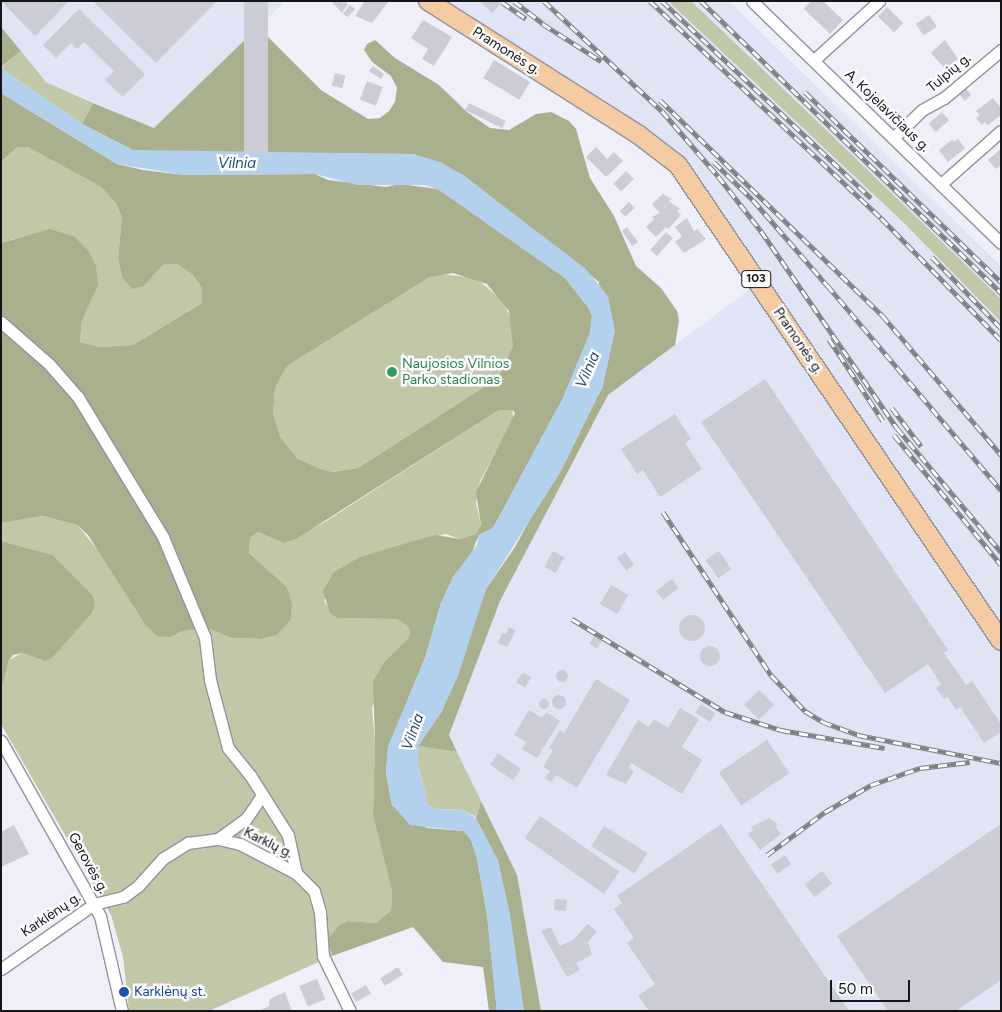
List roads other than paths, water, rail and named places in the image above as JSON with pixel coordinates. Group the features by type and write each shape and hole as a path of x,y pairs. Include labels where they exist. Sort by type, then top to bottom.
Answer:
{"main road":[{"name":"Pramonės g.","path":"428,1 639,135 678,165 1001,641"}],"street":[{"name":"A. Kojelavičiaus g.","path":"752,1 1001,243"},
{"path":"814,60 879,1"},
{"name":"Tulpių g.","path":"893,138 922,110 944,98 1001,50"},
{"path":"941,184 1001,131"},
{"path":"1,322 49,364 78,397 163,537 205,638 210,680 228,748 288,835 296,873"},
{"name":"Gerovės g.","path":"1,741 94,904 104,928 122,1011"},
{"path":"218,839 241,824 262,795"},
{"name":"Karklų g.","path":"94,904 123,897 138,886 162,859 188,844 218,839 240,844 296,873 314,891 320,912 322,956 350,1011"},
{"name":"Karklėnų g.","path":"1,969 94,904"}],"water":[{"name":"Vilnia","path":"1,68 82,124 133,150 413,154 440,162 463,175 586,269 608,296 615,331 603,386 560,473 486,589 458,676 442,711 418,746 418,765 428,805 436,809 463,810 476,818 498,860 510,914 524,1011 497,1011 487,915 477,858 471,840 463,831 410,825 392,805 386,773 388,747 425,658 441,603 453,577 477,545 478,535 493,528 563,398 590,333 592,316 588,307 565,278 438,189 424,185 357,185 315,174 184,175 117,164 1,93"}],"railway":[{"path":"514,1 543,24 601,61"},
{"path":"544,1 662,111 718,176 761,231 897,428 1001,552"},
{"path":"650,1 881,218 1001,340"},
{"path":"662,1 871,198"},
{"path":"701,1 1001,293"},
{"path":"502,2 526,19"},
{"path":"805,92 1001,282"},
{"path":"660,100 882,315 1001,455"},
{"path":"714,162 753,200 1001,490"},
{"path":"932,257 1001,328"},
{"path":"829,339 883,421"},
{"path":"892,408 921,446"},
{"path":"894,435 1001,565"},
{"path":"663,512 771,675 805,711 823,722 858,735 1001,763"},
{"path":"572,619 725,712 781,730 884,748"},
{"path":"767,855 825,812 871,785 920,768 970,762"}],"place":[{"name":"Naujosios Vilnios Parko stadionas","path":"392,372"},
{"name":"Karklėnų st.","path":"124,992"}]}
